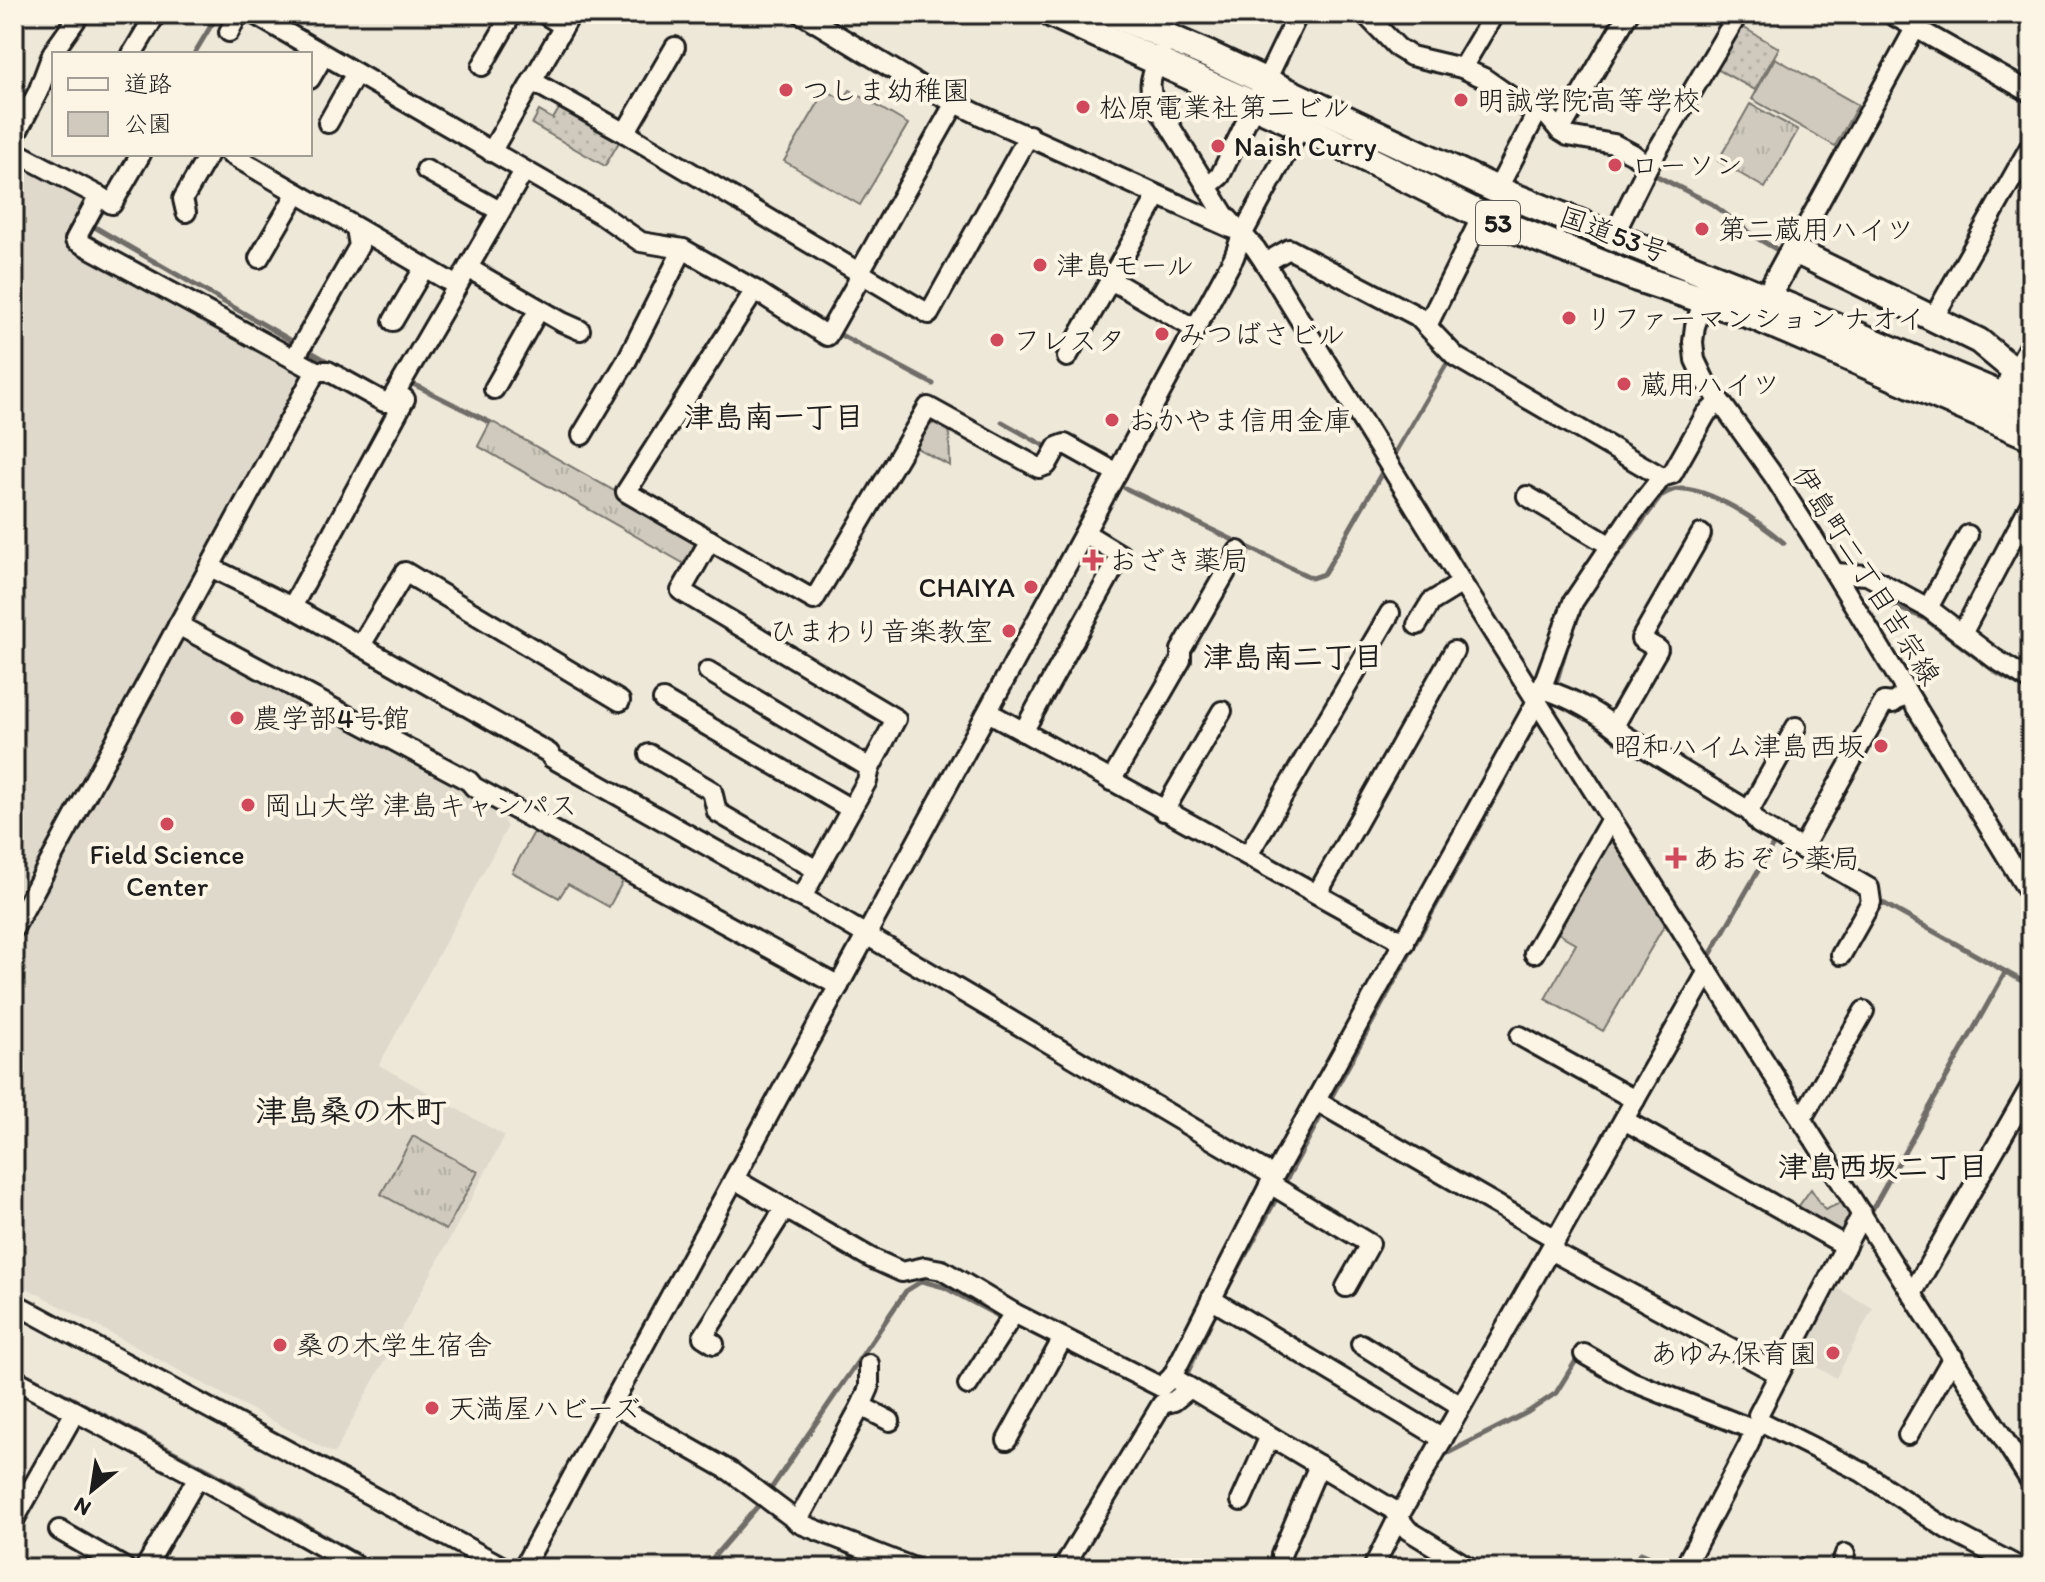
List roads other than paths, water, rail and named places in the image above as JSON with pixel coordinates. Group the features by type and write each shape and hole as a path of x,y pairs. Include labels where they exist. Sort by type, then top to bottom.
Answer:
{"highway":[{"name":"53","path":"1052,14 1259,94"},
{"name":"53","path":"1081,14 1160,57"},
{"name":"国道53号","path":"1114,14 1209,55 1259,94 1306,116 1613,237 1708,288"},
{"name":"53","path":"1306,116 1460,194 1579,246 1606,266"},
{"name":"国道53号","path":"1306,116 1482,216 1606,266 1766,299 2006,393 2031,408"},
{"name":"国道53号","path":"2006,393 2031,436"}],"main road":[{"path":"1766,299 1793,250 1979,341 2006,393"}],"street":[{"path":"55,52 80,14"},
{"path":"133,52 156,14"},
{"path":"229,32 238,14"},
{"path":"254,14 493,147 524,171 602,215 641,242 683,249 827,336 955,103"},
{"path":"482,66 512,14"},
{"path":"493,147 568,20 544,14"},
{"path":"802,14 919,85 1242,235"},
{"path":"1207,187 1220,176 1298,14"},
{"path":"1365,14 1398,48 1411,56 1462,68 1499,87 1537,115"},
{"path":"1462,68 1494,14"},
{"path":"1560,131 1628,14"},
{"path":"1613,237 1648,166 1738,14"},
{"path":"1891,14 1919,20 2031,93"},
{"path":"1793,250 1919,20"},
{"path":"625,133 675,47"},
{"path":"312,76 324,55"},
{"path":"1160,57 1149,81 1150,95 1224,214 1265,263 1462,583 1547,694 1611,819 2030,1476"},
{"path":"14,138 52,58"},
{"path":"328,123 356,73"},
{"path":"532,81 929,314 1029,135"},
{"path":"1497,190 1540,107 1568,136 1614,144 1648,166"},
{"path":"523,1568 1234,257 1242,235 1306,116"},
{"path":"1934,317 2031,145"},
{"path":"14,151 112,204 140,156"},
{"path":"186,212 183,199 208,156"},
{"path":"233,156 457,286"},
{"path":"426,170 500,211"},
{"path":"316,371 328,371 384,402 390,402 524,171"},
{"path":"259,258 297,193"},
{"path":"1067,357 1157,197"},
{"path":"105,200 75,240 299,350 316,371"},
{"path":"1428,324 1482,216"},
{"path":"299,350 359,246 356,228"},
{"path":"582,435 627,360 683,249"},
{"path":"1265,263 1289,249 1417,316 1428,324 1456,357 1662,477"},
{"path":"393,321 424,268"},
{"path":"468,268 580,330"},
{"path":"1111,280 1195,329"},
{"name":"伊島町二丁目吉宗線","path":"1708,288 1695,326 1695,360 1719,402 1773,475 1835,573 2031,896"},
{"path":"755,290 626,492 814,600 928,407 1039,468 1047,465 1057,447 1065,444 1117,473"},
{"path":"494,389 539,309"},
{"path":"2006,393 2031,342"},
{"path":"14,928 316,371"},
{"path":"292,607 405,399 400,383"},
{"path":"734,1179 871,1258 902,1272 925,1267 942,1270 1014,1313 1161,1387 1172,1377 1211,1299 1322,1105 1405,943 1547,694 1561,630 1573,602 1662,477 1672,474 1706,414 1719,402"},
{"path":"1527,496 1611,546"},
{"path":"1962,634 2031,503"},
{"path":"1023,732 1121,555 1085,533"},
{"path":"1614,726 1658,649 1641,639 1701,534"},
{"path":"1928,608 1968,535"},
{"path":"710,540 681,591 896,719 870,768 867,781 802,897"},
{"path":"1111,781 1181,660 1181,650 1238,551"},
{"path":"210,567 361,645 549,753 552,758 588,779 802,897 1370,1244 1346,1287"},
{"path":"361,645 405,572 620,701"},
{"path":"1835,573 1867,575 1928,608 1995,659 2031,681"},
{"path":"1417,625 1431,602 1462,583"},
{"path":"1248,855 1390,613"},
{"path":"178,625 469,781 474,787 839,986"},
{"path":"1317,894 1454,651"},
{"path":"708,671 870,768"},
{"path":"1802,849 1884,702 1893,703 1907,692"},
{"path":"1547,694 1614,726 1749,811 1759,824 1869,888 1871,898 1841,955"},
{"path":"663,700 851,809"},
{"path":"1164,811 1222,711"},
{"path":"988,712 1405,943"},
{"path":"1749,811 1796,727"},
{"path":"649,754 712,791 717,812 817,870"},
{"path":"1534,953 1611,819"},
{"path":"1373,1568 1399,1516 1708,971"},
{"path":"1801,1120 1864,1011"},
{"path":"1520,1036 1635,1100"},
{"path":"1912,1294 2031,1086"},
{"path":"1322,1105 1553,1245 1779,1374"},
{"path":"1624,1120 1846,1246"},
{"path":"714,1344 703,1337 744,1285 785,1208"},
{"path":"1684,1568 1749,1444 1758,1415 1862,1214"},
{"path":"1211,1299 1443,1439"},
{"path":"14,1303 505,1568"},
{"path":"968,1385 1014,1313"},
{"path":"1007,1440 1063,1338"},
{"path":"1361,1344 1461,1406"},
{"path":"1584,1354 1631,1381 1757,1426 1862,1472 1993,1562 2021,1568"},
{"path":"1908,1435 1953,1357"},
{"path":"797,1522 861,1406 869,1388 869,1364"},
{"path":"1172,1377 1392,1509 1408,1530 1470,1568"},
{"path":"14,1379 360,1568"},
{"path":"1063,1568 1162,1404 1174,1401 1190,1388"},
{"path":"612,1404 730,1471 797,1522 914,1568"},
{"path":"861,1406 890,1421"},
{"path":"14,1520 75,1412"},
{"path":"1241,1501 1270,1436"},
{"path":"1281,1555 1319,1465"},
{"path":"145,1568 198,1477"},
{"path":"59,1530 125,1568"}],"waterway":[{"path":"195,52 218,14"},
{"path":"1653,174 1712,204 1781,252"},
{"path":"107,204 93,226 297,344"},
{"path":"650,235 676,237 686,243"},
{"path":"835,332 933,384"},
{"path":"306,349 332,364"},
{"path":"1394,454 1451,361"},
{"path":"405,380 489,422"},
{"path":"1002,422 1045,446"},
{"path":"1125,488 1312,578 1324,574 1384,469"},
{"path":"1598,581 1662,495 1679,489 1720,500 1784,543"},
{"path":"1879,601 1924,618 1997,673 2031,692"},
{"path":"1555,687 1569,639"},
{"path":"1328,1103 1538,719"},
{"path":"1709,957 1775,841"},
{"path":"1874,898 2031,986"},
{"path":"1872,1210 2005,973"},
{"path":"1223,1297 1323,1112"},
{"path":"704,1568 764,1499 906,1291 922,1281 944,1287 1004,1319"},
{"path":"1185,1378 1217,1309"},
{"path":"1017,1325 1052,1343"},
{"path":"1066,1350 1161,1397"},
{"path":"1440,1457 1528,1412 1556,1393 1580,1354"},
{"path":"14,1368 210,1471 380,1568"},
{"path":"1395,1505 1406,1486"},
{"path":"847,1568 854,1551"},
{"path":"1630,1568 1641,1553 1675,1568"},
{"path":"917,1562 932,1568"},
{"path":"1572,1568 1579,1563 1598,1568"}],"place":[{"name":"つしま幼稚園","path":"786,90"},
{"name":"明誠学院高等学校","path":"1461,100"},
{"name":"松原電業社第二ビル","path":"1083,107"},
{"name":"Naish Curry","path":"1218,146"},
{"name":"ローソン","path":"1615,165"},
{"name":"第二蔵用ハイツ","path":"1702,229"},
{"name":"津島モール","path":"1040,265"},
{"name":"リファーマンション ナオイ","path":"1569,318"},
{"name":"みつばさビル","path":"1162,334"},
{"name":"フレスタ","path":"997,340"},
{"name":"蔵用ハイツ","path":"1624,384"},
{"name":"おかやま信用金庫","path":"1112,420"},
{"name":"おざき薬局","path":"1093,560"},
{"name":"CHAIYA","path":"1031,587"},
{"name":"ひまわり音楽教室","path":"1009,631"},
{"name":"農学部4号館","path":"237,718"},
{"name":"昭和ハイム津島西坂","path":"1881,746"},
{"name":"岡山大学 津島キャンパス","path":"248,805"},
{"name":"Field Science Center","path":"167,824"},
{"name":"あおぞら薬局","path":"1676,858"},
{"name":"桑の木学生宿舎","path":"280,1345"},
{"name":"あゆみ保育園","path":"1833,1353"},
{"name":"天満屋ハビーズ","path":"432,1408"}],"district":[{"name":"津島南一丁目","path":"774,416"},
{"name":"津島南二丁目","path":"1293,656"},
{"name":"津島桑の木町","path":"351,1111"},
{"name":"津島西坂二丁目","path":"1883,1166"}]}
